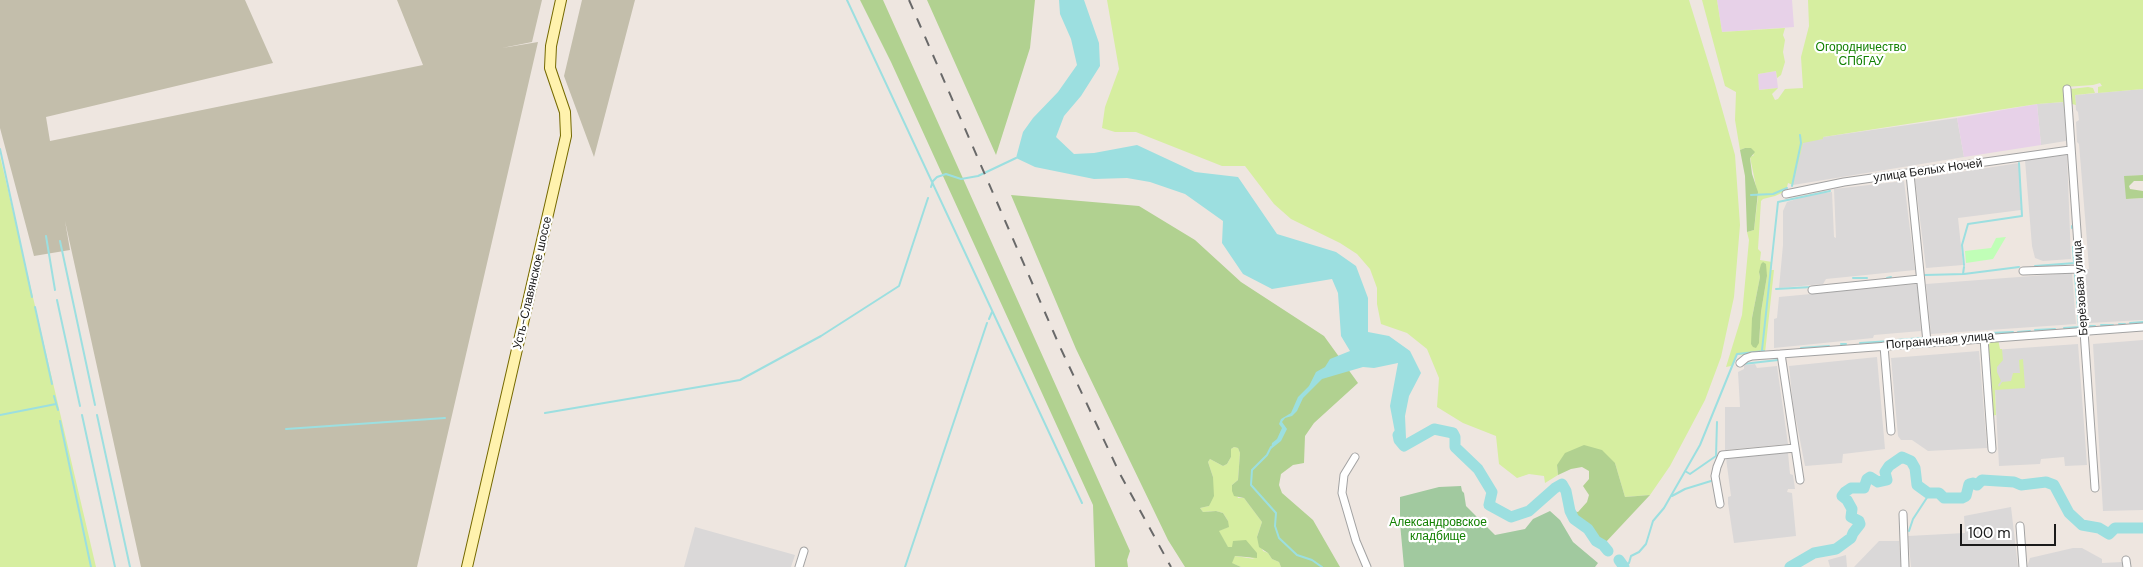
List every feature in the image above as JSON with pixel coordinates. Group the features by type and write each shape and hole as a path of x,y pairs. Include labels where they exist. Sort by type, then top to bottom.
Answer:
{"street":[{"name":"Усть-Славянское шоссе","path":"467,567 566,136 566,112 550,68 551,46 561,0"},
{"name":"Берёзовая улица","path":"2067,89 2095,488"},
{"name":"улица Белых Ночей","path":"1786,194 1829,185 2070,150"},
{"path":"1910,174 1927,342"},
{"path":"2023,271 2079,268"},
{"path":"1812,290 1920,279"},
{"name":"Пограничная улица","path":"1740,363 1752,356 2143,327"},
{"path":"1984,338 1992,449"},
{"path":"1884,346 1892,431"},
{"path":"1781,354 1800,480"},
{"path":"1720,504 1715,476 1722,455 1795,448"},
{"path":"1355,457 1344,475 1342,484 1343,499 1366,567"},
{"path":"1903,514 1905,567"},
{"path":"2020,526 2023,567"},
{"path":"799,567 804,551"}],"shaded area":[{"path":"0,0 245,0 273,63 46,117 50,141 423,65 397,0 542,0 532,42 502,48 538,42 417,567 141,567 65,221 70,250 34,256 0,128"},
{"path":"582,0 635,0 594,157 564,76"},
{"path":"1717,0 1792,0 1794,27 1722,32"},
{"path":"1776,71 1778,88 1759,90 1757,74"},
{"path":"2143,89 2143,175 2128,176 2126,199 2143,198 2143,320 2089,323 2085,269 2089,269 2079,144 2077,142 2076,122 2079,120 2075,95"},
{"path":"2064,102 2066,141 2041,145 2037,104"},
{"path":"2037,104 2041,145 1964,157 1957,118"},
{"path":"1957,118 1964,157 1793,185 1802,142 1822,139 1823,137"},
{"path":"2067,155 2071,259 2043,261 2035,258 2032,246 2025,160"},
{"path":"2019,163 2021,210 1958,218 1963,265 1926,268 1915,179"},
{"path":"1904,181 1915,270 1826,279 1823,284 1779,288 1783,245 1783,211 1787,202 1810,195 1832,192 1834,237 1836,238 1834,189"},
{"path":"2072,273 2076,324 1931,334 1926,284"},
{"path":"1917,284 1921,331 1774,348 1774,319 1777,318 1779,297"},
{"path":"2143,340 2143,510 2103,511 2093,344"},
{"path":"2078,344 2087,465 2065,466 2064,457 2041,459 2040,464 1999,466 1993,350"},
{"path":"1979,351 1987,448 1928,451 1912,440 1901,440 1898,436 1891,358"},
{"path":"1877,357 1885,449 1843,454 1842,463 1805,466 1793,404 1789,366"},
{"path":"1755,364 1757,368 1777,366 1788,444 1725,450 1725,407 1740,407 1738,372 1744,369 1744,365"},
{"path":"1788,453 1790,474 1793,475 1795,489 1788,489 1787,492 1792,493 1796,536 1734,543 1728,503 1728,497 1731,496 1726,458"},
{"path":"2011,507 2018,567 1911,567 1908,536 1965,533 1964,516"},
{"path":"695,527 795,555 791,567 684,567"},
{"path":"1879,541 1899,541 1901,567 1854,567"},
{"path":"2073,548 2082,548 2102,559 2102,563 2123,562 2124,567 2027,567 2030,558"},
{"path":"1846,555 1847,567 1830,567 1828,560"}],"green space":[{"path":"860,0 883,0 1130,551 1127,560 1128,567 1095,567 1093,505 891,62"},
{"path":"927,0 1035,0 1030,48 996,155"},
{"path":"1107,0 1689,0 1735,155 1740,225 1734,297 1721,357 1705,400 1670,466 1650,495 1625,497 1615,463 1557,465 1558,475 1545,483 1544,476 1529,474 1517,478 1499,464 1496,436 1463,423 1437,407 1439,378 1427,349 1407,333 1381,324 1377,304 1377,288 1370,269 1357,254 1340,243 1291,219 1274,204 1245,166 1222,166 1136,132 1115,132 1102,128 1105,107 1119,69"},
{"name":"Огородничество СПбГАУ","path":"1702,0 1717,0 1722,32 1785,28 1783,52 1785,62 1781,75 1777,78 1776,71 1758,74 1759,90 1778,88 1772,94 1775,100 1778,99 1785,89 1803,88 1801,57 1809,26 1808,0 2143,0 2143,89 2098,93 2098,87 2102,86 2100,83 2065,87 2066,107 2064,108 2063,102 2037,104 1823,137 1823,139 1803,143 1793,185 1788,183 1786,191 1761,201 1758,249 1761,252 1760,260 1772,262 1771,270 1774,270 1765,353 1739,355 1737,353 1734,363 1726,367 1742,315 1749,240 1747,232 1754,230 1758,196 1750,157 1754,155 1745,148 1740,150 1735,120 1736,92 1725,86","holes":["1759,272 1767,276 1761,312 1759,343 1752,318 1760,277"]},
{"path":"2093,88 2095,93 2075,95 2076,105 2072,104 2071,89"},
{"path":"1751,148 1755,152 1750,158 1752,174 1758,192 1754,230 1747,232 1745,176 1740,150"},
{"path":"0,156 96,567 0,567"},
{"path":"2143,175 2143,181 2134,181 2129,186 2130,189 2143,191 2143,198 2126,199 2124,176"},
{"path":"1011,195 1139,206 1195,240 1241,282 1324,336 1358,383 1314,423 1305,436 1304,463 1293,465 1281,474 1279,485 1282,493 1313,520 1340,567 1281,567 1279,562 1272,559 1268,553 1259,547 1257,537 1262,522 1244,498 1234,496 1232,491 1232,485 1238,480 1240,453 1238,448 1234,447 1231,449 1231,457 1227,464 1223,466 1210,459 1208,462 1213,477 1214,496 1209,506 1200,508 1203,512 1216,511 1223,513 1229,527 1219,531 1228,547 1232,547 1233,541 1246,540 1257,553 1257,558 1235,556 1232,563 1241,567 1185,567 1168,540 1076,349"},
{"path":"2006,237 1993,259 1966,263 1965,251 1991,248 1996,238"},
{"path":"1763,262 1766,264 1767,276 1761,312 1759,343 1756,348 1751,344 1752,318 1760,277 1759,272"},
{"path":"1998,339 2000,349 2002,349 2003,360 1997,367 2001,381 1998,385 1999,387 2002,382 2011,381 2013,373 2020,373 2019,360 2023,359 2025,388 1995,390 1996,415 1991,416 1988,344 1989,341"},
{"path":"1584,445 1602,450 1615,463 1625,497 1650,495 1605,543 1599,540 1589,527 1575,517 1572,511 1578,512 1587,502 1589,495 1583,486 1589,479 1589,471 1582,467 1571,469 1558,475 1557,465 1565,453"},
{"path":"1234,447 1238,448 1240,453 1238,480 1232,485 1238,498 1244,498 1262,522 1257,537 1263,551 1279,562 1281,567 1241,567 1231,563 1235,556 1255,559 1228,548 1218,531 1228,527 1228,521 1223,513 1216,511 1203,512 1200,508 1209,506 1213,485 1213,477 1208,462 1210,459 1223,466 1227,464 1231,457 1231,449"},
{"name":"Александровское кладбище","path":"1461,486 1466,506 1495,535 1525,529 1533,519 1550,511 1560,520 1573,542 1598,563 1595,567 1404,567 1400,497 1439,487"}],"water":[{"path":"1059,0 1084,0 1099,43 1100,66 1081,96 1064,116 1056,137 1074,154 1094,153 1137,145 1195,172 1238,177 1277,234 1336,252 1356,266 1368,298 1368,332 1389,336 1410,351 1421,373 1409,396 1405,416 1406,438 1404,446 1397,443 1390,406 1398,363 1374,368 1363,367 1322,379 1303,398 1297,411 1282,422 1287,429 1281,441 1271,449 1272,443 1277,439 1282,428 1279,424 1281,419 1291,413 1298,397 1309,386 1316,372 1325,367 1330,359 1350,351 1341,336 1338,293 1332,279 1272,289 1243,274 1222,243 1223,221 1185,194 1150,182 1127,178 1094,179 1035,167 1016,158 1023,132 1033,118 1058,92 1077,65 1071,39 1060,14"}],"waterway":[{"path":"847,0 1082,503"},
{"path":"1792,186 1801,143 1800,135"},
{"path":"0,149 32,297"},
{"path":"931,187 937,177 946,174 961,179 978,176 1016,158"},
{"path":"1964,265 1962,245 1968,224 2022,216 2019,163"},
{"path":"1751,195 1773,194 1787,188"},
{"path":"1762,350 1778,202 1830,191"},
{"path":"545,413 740,380 821,336 899,286 928,198"},
{"path":"46,236 55,290"},
{"path":"60,241 95,405"},
{"path":"2073,247 2074,262"},
{"path":"2035,266 2075,263"},
{"path":"1963,274 1964,267"},
{"path":"1925,275 1964,274 2019,267"},
{"path":"2075,274 2079,327"},
{"path":"1887,278 1891,277"},
{"path":"1853,278 1867,278"},
{"path":"1776,289 1812,287"},
{"path":"57,300 80,406"},
{"path":"35,307 52,384"},
{"path":"989,319 992,312"},
{"path":"2130,323 2143,322"},
{"path":"905,567 987,323"},
{"path":"2119,324 2125,324"},
{"path":"2101,325 2113,325"},
{"path":"2090,326 2095,326"},
{"path":"2064,328 2079,327"},
{"path":"2035,330 2055,329"},
{"path":"2018,332 2030,331"},
{"path":"1990,333 2013,332"},
{"path":"1964,336 1982,334"},
{"path":"1952,336 1958,336"},
{"path":"1930,338 1946,337"},
{"path":"1897,340 1922,338"},
{"path":"1860,343 1891,341"},
{"path":"1841,344 1846,344"},
{"path":"1801,348 1829,346"},
{"path":"1623,566 1629,563 1631,556 1639,552 1646,544 1653,521 1664,508 1700,445 1737,354 1764,351"},
{"path":"1743,364 1778,360"},
{"path":"54,396 58,410"},
{"path":"0,415 56,404"},
{"path":"82,415 115,567"},
{"path":"97,415 130,567"},
{"path":"286,429 445,418"},
{"path":"60,421 91,567"},
{"path":"1685,471 1690,474 1716,456 1717,422"},
{"path":"1398,435 1399,440 1404,446 1434,429 1453,433 1455,447 1478,469 1492,492 1489,505 1511,517 1529,511 1562,484 1566,491 1570,511 1574,519 1588,529 1596,541 1608,551"},
{"path":"1271,447 1267,455 1252,470 1251,485 1276,513 1275,526 1279,538 1297,555 1312,560 1322,567"},
{"path":"1790,567 1814,553 1836,549 1851,538 1860,524 1859,521 1851,517 1852,509 1847,500 1842,496 1851,488 1864,488 1867,479 1870,477 1878,482 1887,480 1885,472 1889,466 1902,457 1911,461 1915,468 1917,485 1928,493 1939,493 1944,498 1962,498 1966,496 1969,484 1977,485 1982,480 2014,482 2021,485 2046,482 2054,485 2069,513 2082,525 2099,528 2109,534 2115,528 2143,528"},
{"path":"1672,496 1685,489 1711,481"},
{"path":"1909,531 1913,519 1930,493"},
{"path":"1619,560 1624,567"}],"railway":[{"path":"909,0 1060,347 1120,474 1171,567"}]}
